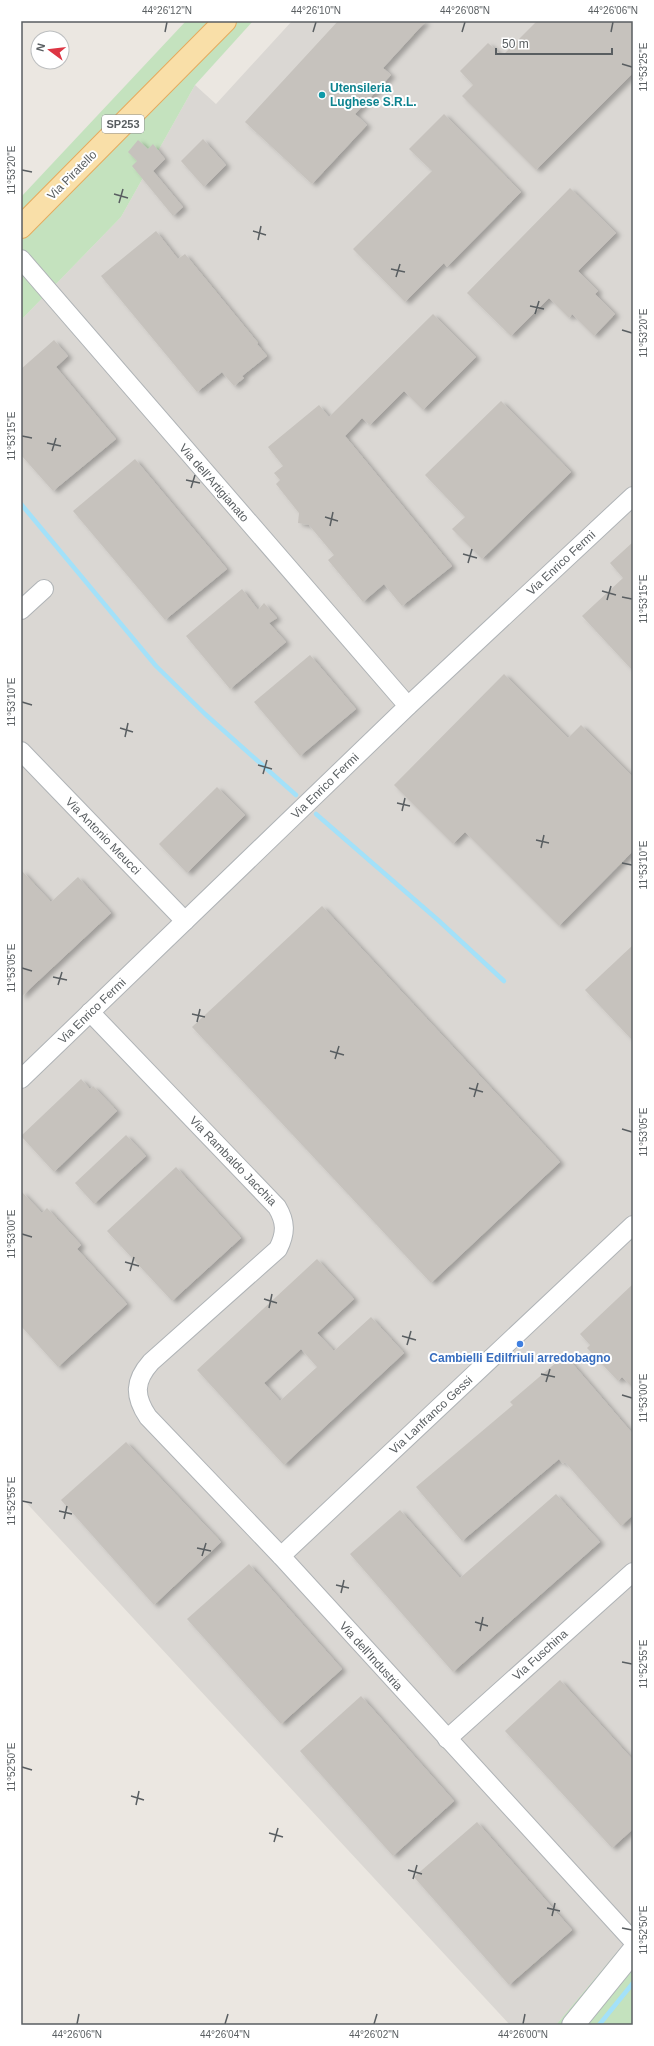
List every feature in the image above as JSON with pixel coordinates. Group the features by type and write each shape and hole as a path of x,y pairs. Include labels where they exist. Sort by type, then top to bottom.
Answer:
{"main road":[{"name":"Via Piratello","path":"21,227 225,21"}],"street":[{"name":"Via dell'Artigianato","path":"21,259 408,706"},
{"name":"Via Enrico Fermi","path":"21,1079 408,706 633,496"},
{"path":"21,610 44,589"},
{"name":"Via Antonio Meucci","path":"21,751 185,921"},
{"name":"Via Rambaldo Jacchia","path":"90,1012 277,1207 283,1216 285,1228 283,1239 278,1249 150,1362"},
{"name":"Via Lanfranco Gessi","path":"280,1556 633,1225"},
{"name":"Via dell'Industria","path":"150,1362 143,1371 138,1383 138,1395 141,1407 148,1417 280,1556 633,1942"},
{"name":"Via Fuschina","path":"447,1739 633,1572"},
{"path":"573,2025 633,1951"}],"shaded area":[{"path":"292,21 633,21 633,1933 556,2025 510,2025 21,1497 21,320 121,217 195,85 216,104"}],"green space":[{"path":"186,21 253,21 195,85 121,217 21,320 21,197"},
{"path":"633,1933 633,2025 556,2025"}],"building":[{"name":"Utensileria Lughese S.R.L.","path":"338,21 426,21 383,68 391,75 355,114 367,125 312,184 245,122"},
{"path":"537,21 633,21 633,73 536,170 462,96 473,85 460,71 488,43 502,56"},
{"path":"444,114 521,192 447,267 444,263 405,302 353,249 432,171 409,149"},
{"path":"203,139 226,165 204,187 181,161"},
{"path":"138,140 148,149 153,144 165,159 153,171 183,207 173,216 132,166 137,161 128,152"},
{"path":"570,188 616,233 578,271 598,291 595,294 615,314 594,336 572,314 569,318 549,298 511,336 467,293"},
{"path":"156,231 178,259 185,254 267,356 242,376 244,378 234,386 222,372 197,392 101,276"},
{"path":"433,314 476,357 423,410 404,391 370,425 362,418 345,436 452,566 402,606 384,584 363,602 328,560 334,555 309,525 298,523 299,513 276,484 280,480 274,473 283,466 268,447 319,405 329,417"},
{"path":"54,340 68,356 56,367 116,439 53,491 21,455 21,369"},
{"path":"501,401 571,472 482,559 452,529 465,517 425,475"},
{"path":"135,459 227,569 165,620 73,511"},
{"path":"633,542 633,671 582,616 623,578 610,563"},
{"path":"242,589 258,610 264,603 277,618 269,623 286,642 230,689 186,636"},
{"path":"310,655 356,709 300,756 254,702"},
{"path":"504,674 568,738 581,725 633,777 633,851 559,926 465,832 453,844 394,785"},
{"path":"217,787 245,815 187,873 159,844"},
{"path":"21,870 51,902 78,877 111,913 21,997"},
{"path":"322,906 560,1162 431,1283 192,1027"},
{"path":"633,945 633,1041 585,990"},
{"path":"81,1079 90,1089 93,1086 117,1111 54,1172 21,1136"},
{"path":"126,1135 146,1156 94,1204 75,1183"},
{"path":"176,1167 241,1238 172,1301 107,1231"},
{"path":"21,1191 42,1213 47,1208 81,1245 77,1249 127,1304 58,1367 21,1326"},
{"path":"317,1259 354,1299 317,1333 334,1351 371,1317 404,1353 284,1465 197,1370","holes":["301,1349 317,1367 280,1401 264,1383"]},
{"path":"633,1284 633,1388 622,1377 618,1381 587,1348 590,1345 580,1334"},
{"path":"565,1355 633,1434 633,1515 621,1526 565,1462 563,1464 559,1459 462,1541 416,1487 513,1405 510,1402"},
{"path":"126,1442 221,1542 154,1605 61,1500"},
{"path":"556,1494 600,1542 453,1672 350,1554 400,1510 460,1578"},
{"path":"249,1564 342,1669 281,1724 187,1619"},
{"path":"560,1680 633,1760 633,1829 612,1848 505,1731"},
{"path":"361,1696 454,1801 393,1856 300,1751"},
{"path":"477,1822 572,1930 509,1985 414,1877"}],"waterway":[{"path":"21,504 156,666 205,714 296,795"},
{"path":"316,814 438,920 504,981"},
{"path":"599,2025 633,1983"}],"place":[{"name":"Utensileria Lughese S.R.L.","path":"322,95"},
{"name":"Cambielli Edilfriuli arredobagno","path":"520,1344"}]}
